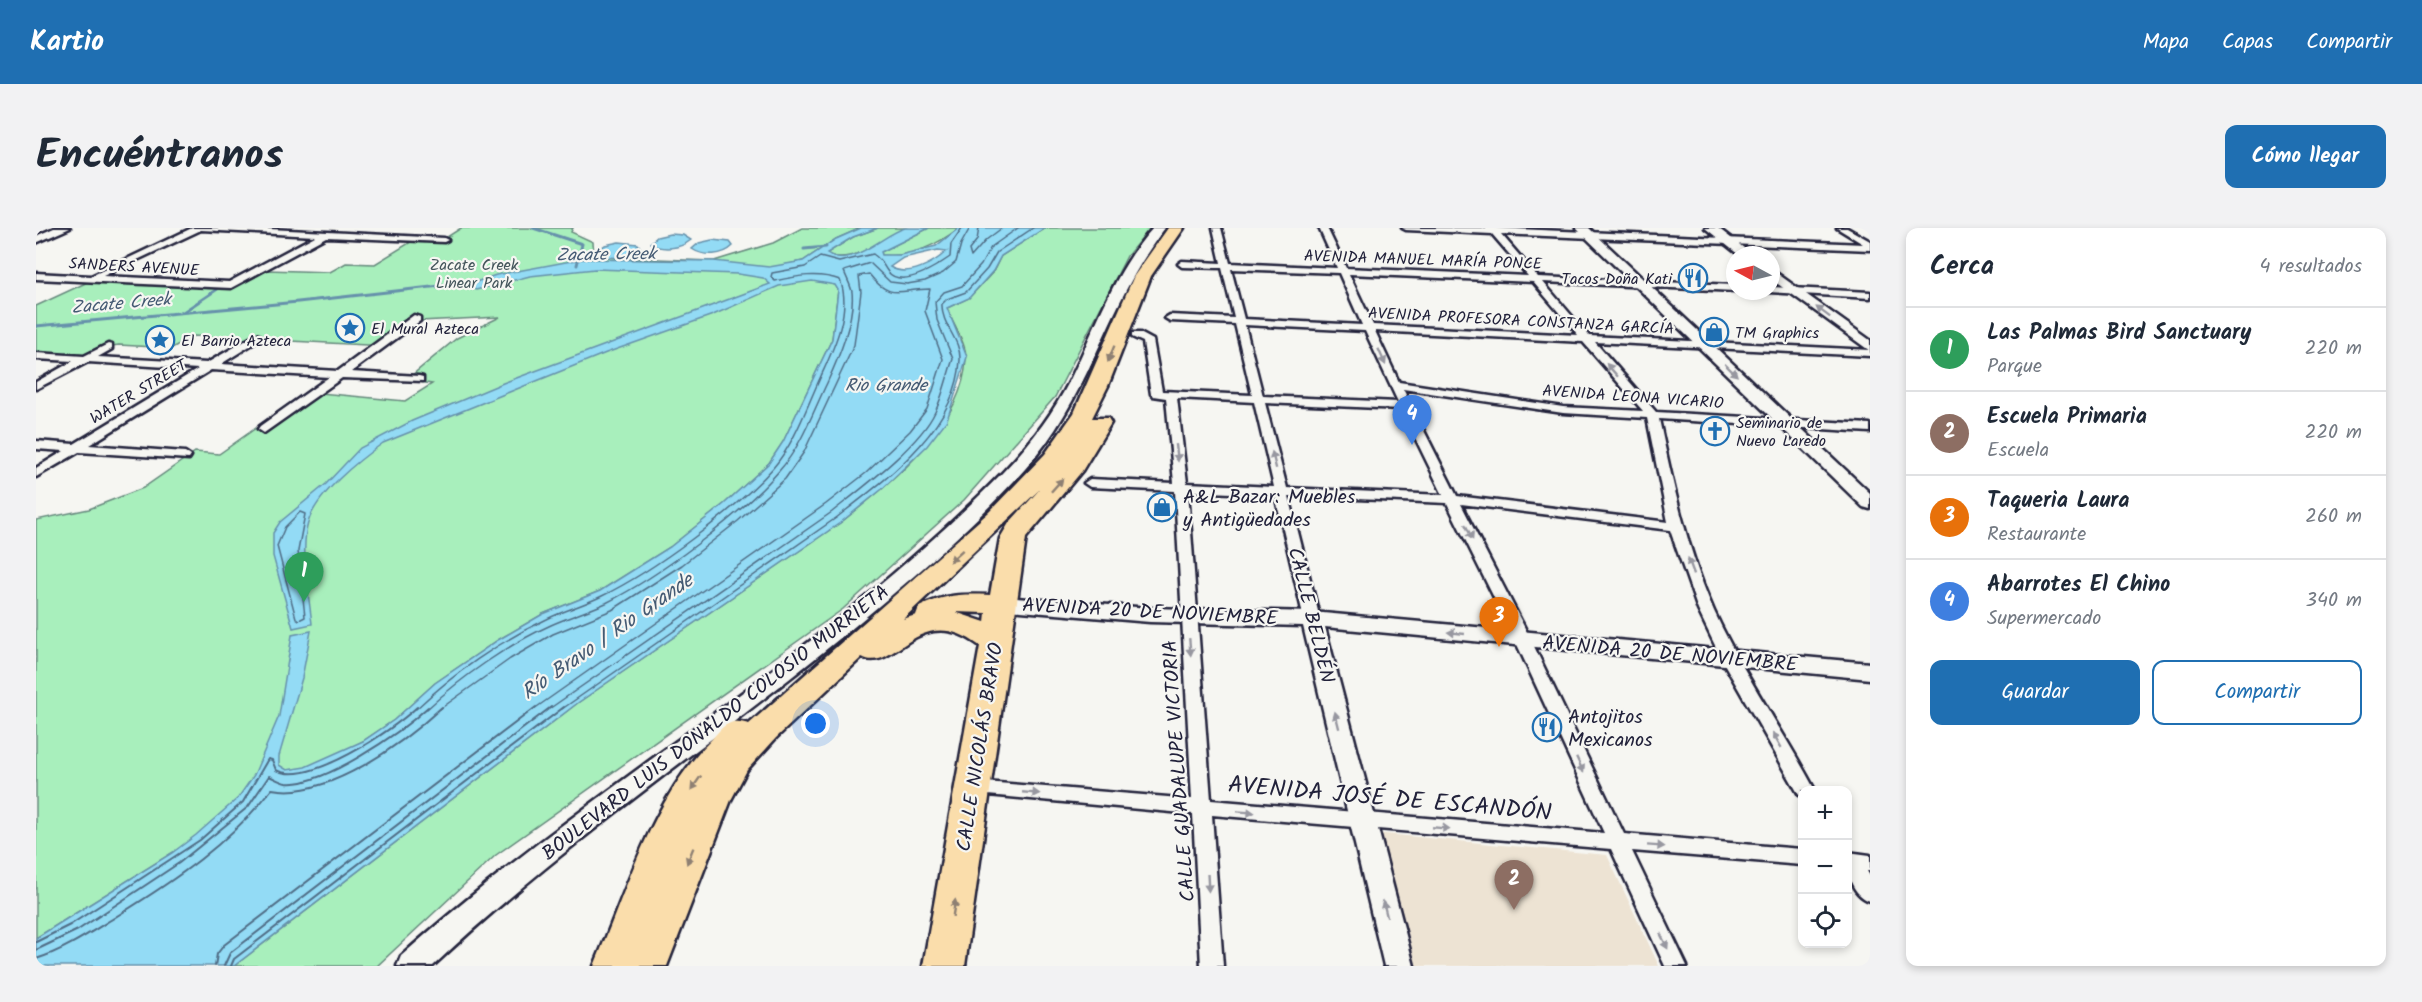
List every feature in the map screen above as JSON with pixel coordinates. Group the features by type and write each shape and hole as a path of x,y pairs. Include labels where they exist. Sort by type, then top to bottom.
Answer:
{"highway":[{"name":"BOULEVARD LUIS DONALDO COLOSIO MURRIETA","path":"646,966 713,800 735,761 776,719 813,688 843,674 995,520 1070,437 1086,409 1141,279 1160,245 1176,228"},
{"path":"1136,335 1168,259 1193,228"},
{"name":"CALLE NICOLÁS BRAVO","path":"944,966 1013,538 1018,529 1074,466 1089,442 1105,414 1136,335"},
{"path":"615,966 676,818 708,766 730,740 878,619 1005,590 990,563 989,546 1035,490 1038,483 1037,475"},
{"path":"902,613 964,623 996,643"}],"main road":[{"path":"36,240 64,228"},
{"name":"BOULEVARD LUIS DONALDO COLOSIO MURRIETA","path":"412,966 503,887 814,650 901,576 996,490 1030,453 1060,413 1135,258 1159,228"},
{"path":"1711,228 1735,246"},
{"path":"1586,232 1870,503"},
{"path":"1780,280 1870,346"},
{"name":"AVENIDA 20 DE NOVIEMBRE","path":"1005,590 1150,615 1188,614 1312,619 1730,660 1870,671"},
{"name":"CALLE BELDÉN","path":"1312,619 1399,966"}],"street":[{"path":"92,278 200,228 444,240"},
{"name":"CALLE BELDÉN","path":"1217,228 1312,619"},
{"path":"1323,228 1395,385 1523,640 1616,843 1676,966"},
{"path":"1406,228 1586,232 1728,241 1870,246"},
{"path":"1842,228 1870,246"},
{"path":"1492,230 1652,415 1676,526 1706,610 1730,660 1804,786"},
{"name":"SANDERS AVENUE","path":"36,276 231,285 325,234"},
{"name":"AVENIDA MANUEL MARÍA PONCE","path":"1182,264 1726,288"},
{"path":"1780,290 1870,295"},
{"name":"AVENIDA PROFESORA CONSTANZA GARCÍA","path":"1170,318 1870,353"},
{"path":"264,429 416,319"},
{"name":"CALLE GUADALUPE VICTORIA","path":"1136,335 1149,340 1164,394 1181,488 1212,966"},
{"name":"WATER STREET","path":"36,473 257,337"},
{"path":"36,386 108,347"},
{"path":"36,356 418,379"},
{"name":"AVENIDA LEONA VICARIO","path":"1395,385 1563,410 1870,428"},
{"path":"1164,394 1406,406"},
{"path":"36,445 185,456"},
{"path":"1090,483 1453,499 1676,526"},
{"name":"AVENIDA JOSÉ DE ESCANDÓN","path":"973,788 1203,809 1798,857"},
{"path":"1852,861 1870,863"},
{"path":"1852,867 1870,892"}],"shaded area":[{"path":"1375,833 1607,855 1659,966 1411,966"}],"green space":[{"name":"Zacate Creek Linear Park","path":"461,228 573,228 571,232 593,242 594,255 600,257 714,261 773,243 802,228 861,228 836,239 803,261 771,268 836,285 838,290 832,339 783,442 769,463 724,504 670,547 600,591 543,614 498,640 435,683 394,720 363,741 172,853 36,938 36,520 89,509 143,488 195,452 219,454 256,428 268,429 320,393 405,401 432,384 419,382 424,377 411,376 457,338 500,317 420,321 386,346 193,336 172,348 119,345 104,347 86,357 36,354 36,306 90,281 233,288 267,270 330,272 346,263 375,264 414,240 441,241"},
{"path":"878,228 905,228 856,254 835,257 827,253 853,237"},
{"path":"929,228 959,228 924,249 904,254 882,255 881,252"},
{"path":"1045,228 1150,228 1127,256 1055,397 964,500 843,609 496,855 377,966 234,966 579,702 840,523 901,472 938,431 952,408 962,384 966,353 947,308 969,298 993,272 1001,256"}],"water":[{"name":"Rio Grande","path":"861,228 878,228 853,237 827,253 836,257 846,257 867,249 896,231 905,228 929,228 881,252 882,255 900,255 936,246 959,228 1045,228 1001,256 993,271 969,298 947,308 967,357 947,420 927,446 881,490 840,523 579,702 234,966 36,966 36,938 172,853 238,798 254,775 279,716 292,635 311,631 302,678 279,756 279,765 287,770 305,767 363,741 394,720 435,683 498,640 543,614 600,591 670,547 724,504 769,463 783,442 832,339 838,290 835,285 812,281 779,286 713,315 606,353 383,443 329,489 313,512 308,523 305,546 312,624 293,628 273,556 273,533 280,522 326,484 360,448 412,421 503,383 770,284 763,278 738,274 595,269 530,276 476,290 464,286 496,275 582,259 714,261 769,267 803,261 836,239","holes":["938,250 947,251 928,264 913,270 897,270 890,267 903,258"]},
{"path":"670,234 683,235 691,240 671,248 654,246 650,243 657,237"},
{"path":"712,240 730,242 733,246 724,252 713,254 692,249 699,243"},
{"path":"619,242 638,244 641,249 631,255 618,257 606,257 596,252 605,245"}],"waterway":[{"path":"533,228 582,244 577,265"},
{"path":"804,249 826,247"},
{"name":"Zacate Creek","path":"36,326 298,302 476,282"},
{"path":"183,312 219,288"}],"place":[{"name":"Tacos Doña Kati","path":"1693,278"},
{"name":"El Mural Azteca","path":"350,328"},
{"name":"TM Graphics","path":"1714,332"},
{"name":"El Barrio Azteca","path":"160,340"},
{"name":"Seminario de Nuevo Laredo","path":"1715,431"},
{"name":"Abarrotes El Chino","path":"1412,445"},
{"name":"A&L Bazar: Muebles y Antigüedades","path":"1162,507"},
{"name":"Las Palmas Bird Sanctuary","path":"304,602"},
{"name":"Taqueria Laura","path":"1499,647"},
{"name":"Antojitos Mexicanos","path":"1547,727"},
{"name":"Escuela Primaria","path":"1514,910"}],"water label":[{"name":"Río Bravo / Rio Grande","path":"607,636"}]}
